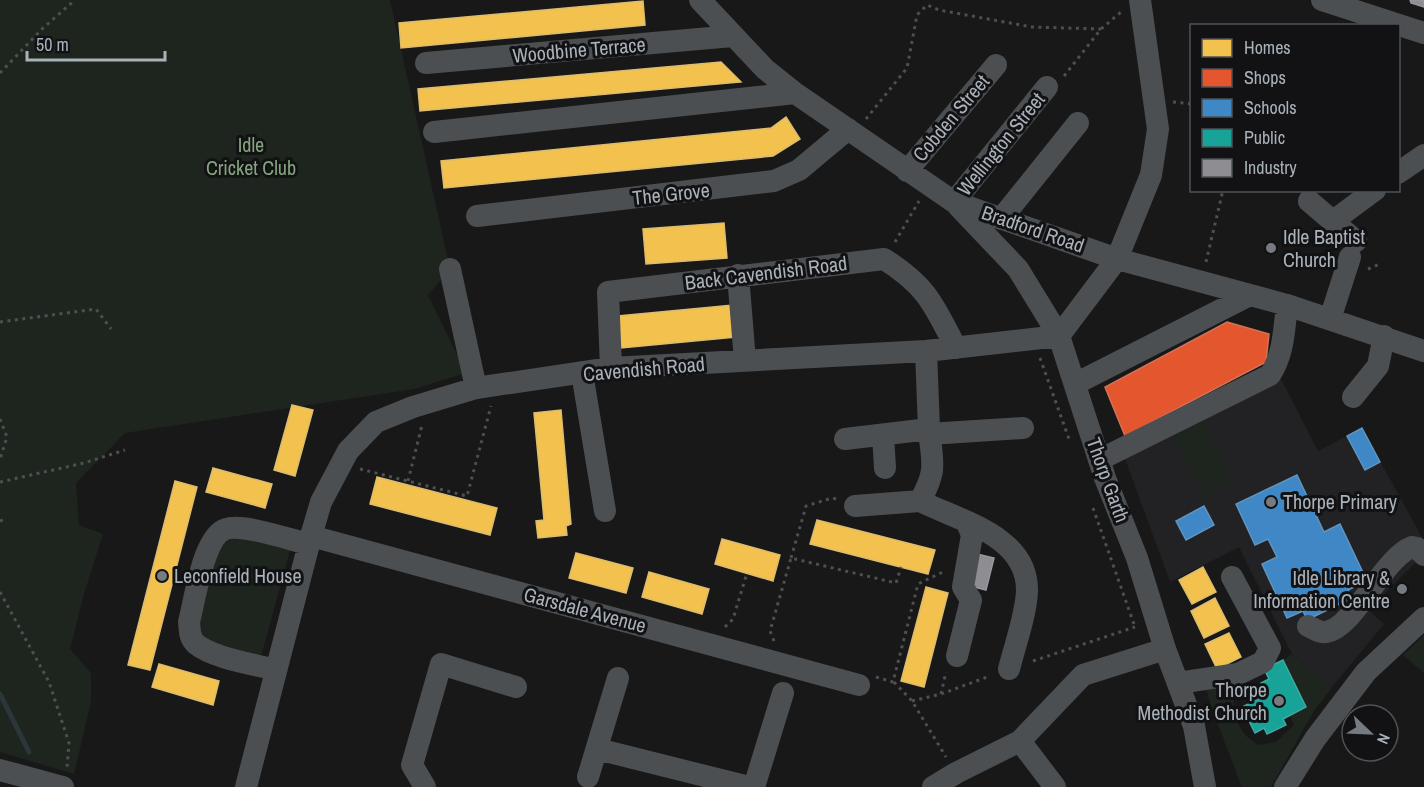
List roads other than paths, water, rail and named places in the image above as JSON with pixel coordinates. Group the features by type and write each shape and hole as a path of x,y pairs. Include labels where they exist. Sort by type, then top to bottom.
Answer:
{"street":[{"name":"Bradford Road","path":"700,0 765,69 795,93 954,202 1117,259 1287,305 1424,351"},
{"path":"1322,0 1396,24"},
{"path":"1059,336 1117,259 1151,175 1158,129 1133,4"},
{"path":"1400,25 1424,33"},
{"name":"Woodbine Terrace","path":"426,63 733,36"},
{"name":"Cobden Street","path":"907,171 996,65"},
{"name":"Wellington Street","path":"954,202 1047,87"},
{"path":"434,132 795,93"},
{"path":"1001,219 1078,123"},
{"name":"The Grove","path":"477,216 774,181 799,170 851,131"},
{"path":"1400,172 1424,155"},
{"path":"1333,221 1372,192"},
{"path":"1309,201 1333,221 1353,249 1330,319"},
{"name":"Thorp Garth","path":"954,202 1018,269 1059,336 1099,460 1137,558 1165,648 1194,726 1205,787"},
{"name":"Back Cavendish Road","path":"611,368 608,292 884,259 906,273 930,298 956,348"},
{"path":"450,269 486,387"},
{"path":"738,275 745,361"},
{"path":"1075,384 1248,296"},
{"path":"1099,460 1270,375 1276,366 1281,350 1287,305"},
{"name":"Cavendish Road","path":"246,787 321,502 348,451 376,422 428,402 486,387 611,368 926,351 1059,336"},
{"path":"1353,397 1378,366 1384,336"},
{"path":"920,501 930,483 934,465 929,432 926,351"},
{"path":"582,373 605,512"},
{"path":"845,439 929,432 1023,428"},
{"path":"883,435 885,468"},
{"path":"855,506 920,501 994,535 1015,553 1024,574 1027,591 1009,669"},
{"path":"957,656 970,600 963,587 972,535 967,523"},
{"path":"276,670 213,653 194,643 190,634 189,622 208,549 217,533 228,528 243,528 310,540"},
{"name":"Garsdale Avenue","path":"310,540 860,685"},
{"path":"1308,626 1319,632 1330,631 1350,615 1399,554 1412,547 1417,548 1424,555"},
{"path":"1178,683 1238,674 1263,662 1270,648 1232,577"},
{"path":"1285,787 1315,739 1366,672 1424,618"},
{"path":"933,787 1020,741 1083,675 1165,648"},
{"path":"425,787 412,765 441,664 516,687"},
{"path":"588,777 618,678"},
{"path":"754,787 783,693"},
{"path":"1020,741 1055,787"},
{"path":"597,749 749,787"},
{"path":"0,770 65,782"}],"waterway":[{"path":"0,694 29,752"}],"place":[{"name":"Idle Baptist Church","path":"1271,248"},
{"name":"Thorpe Primary","path":"1271,502"},
{"name":"Leconfield House","path":"162,576"},
{"name":"Idle Library & Information Centre","path":"1402,589"},
{"name":"Thorpe Methodist Church","path":"1279,701"}],"park label":[{"name":"Idle Cricket Club","path":"251,156"}]}
